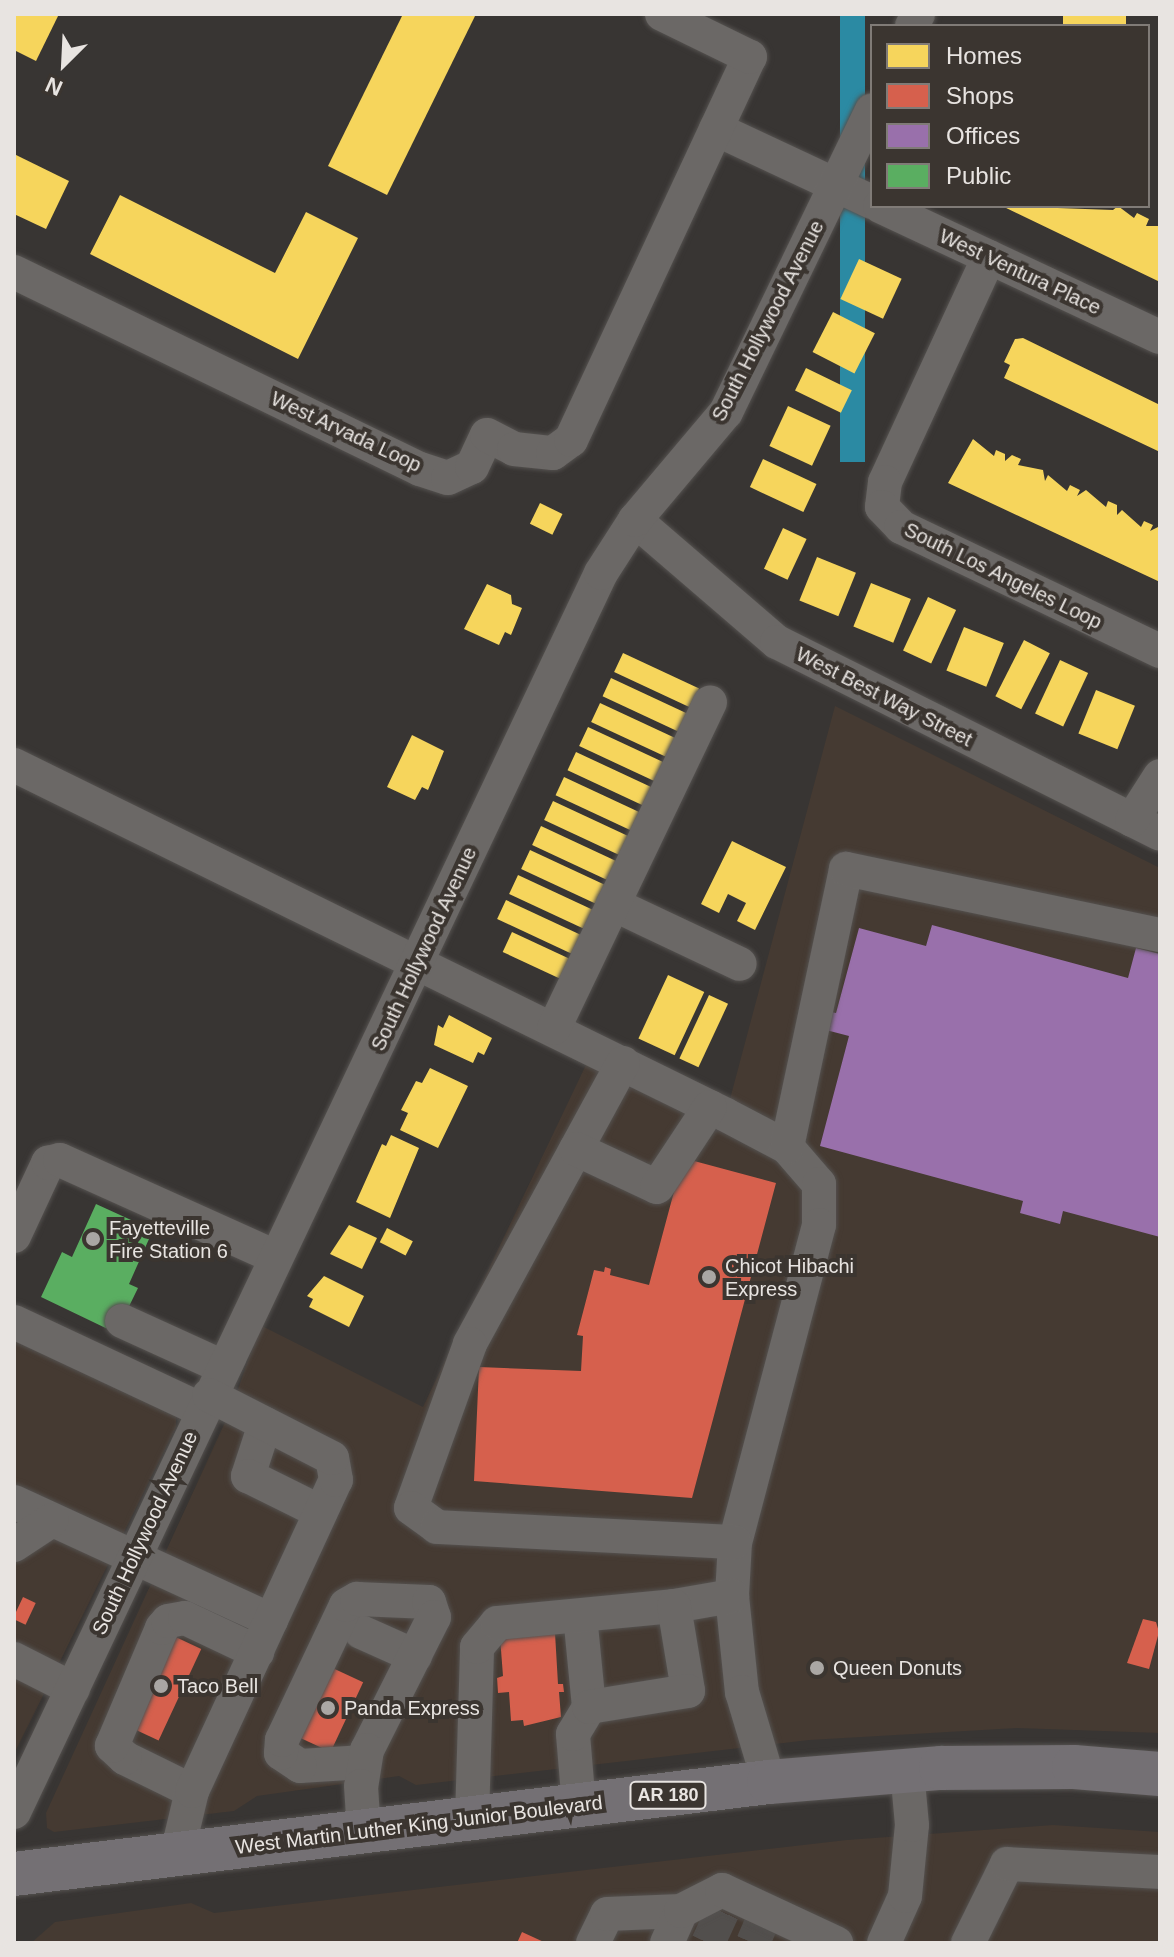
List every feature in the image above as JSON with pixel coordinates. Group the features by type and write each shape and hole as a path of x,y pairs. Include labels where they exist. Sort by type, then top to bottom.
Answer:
{"main road":[{"name":"West Martin Luther King Junior Boulevard","path":"14,1874 769,1782 907,1770 1074,1767 1160,1774"}],"street":[{"name":"West Arvada Loop","path":"14,272 420,469 448,478 472,467 487,435 536,454 553,453 571,440 750,57 662,14"},
{"name":"South Hollywood Avenue","path":"14,1812 601,573 635,520 726,412 870,114"},
{"path":"716,129 870,201"},
{"name":"West Ventura Place","path":"884,208 1160,337"},
{"name":"South Los Angeles Loop","path":"989,257 885,482 882,507 901,527 1160,651"},
{"name":"West Best Way Street","path":"635,520 777,642 1146,827"},
{"path":"554,1028 710,703"},
{"path":"14,765 420,960 787,1147 819,1184 819,1225 735,1542 732,1596 742,1692 769,1782"},
{"path":"1146,827 1160,776"},
{"path":"787,1147 846,869 1160,935"},
{"path":"613,904 740,964"},
{"path":"608,1056 576,1149 470,1344 411,1508 437,1527 735,1542"},
{"path":"576,1149 657,1187 710,1107"},
{"path":"14,1236 48,1163 60,1160 276,1257"},
{"path":"122,1321 211,1391 265,1424 332,1458 336,1480 192,1791 177,1854"},
{"path":"14,1322 211,1391"},
{"path":"265,1424 248,1476 321,1512"},
{"path":"14,1502 271,1620"},
{"path":"14,1545 52,1520"},
{"path":"472,1819 477,1647 497,1623 674,1606 732,1596"},
{"path":"364,1762 300,1766 281,1753 282,1740 346,1605 357,1599 429,1602 434,1617 364,1762 364,1832"},
{"path":"589,1707 688,1691 674,1606"},
{"path":"579,1806 573,1734 589,1707 580,1616"},
{"path":"192,1791 125,1758 112,1746 162,1628 168,1621 185,1618 257,1652"},
{"path":"361,1632 415,1656"},
{"path":"14,1659 73,1689"},
{"path":"884,1943 905,1896 912,1825 907,1770"},
{"path":"968,1943 1007,1864 1160,1872"},
{"path":"600,1928 681,1911 722,1890 729,1899 823,1940"},
{"path":"667,1943 681,1911"}],"shaded area":[{"path":"835,706 1160,868 1160,1733 1017,1728 809,1740 416,1785 399,1776 257,1796 234,1811 54,1832 47,1828 46,1813 232,1407 260,1325 423,1407 594,1048 726,1114"},
{"path":"14,1331 176,1412 176,1427 14,1754"},
{"path":"1053,1825 1160,1832 1160,1943 31,1943 55,1922 191,1903 214,1913 847,1840"}],"water":[{"path":"840,14 865,14 865,462 840,462"}],"building: Homes":[{"path":"14,14 59,14 36,61 14,50"},
{"path":"403,14 476,14 387,195 328,166"},
{"path":"1063,14 1126,14 1126,24 1063,24"},
{"path":"14,154 69,181 46,229 14,214"},
{"path":"120,195 275,273 306,212 358,238 298,359 90,254"},
{"path":"1006,208 1121,208 1134,218 1137,213 1149,219 1146,226 1160,226 1160,282"},
{"path":"859,259 902,279 883,319 840,299"},
{"path":"833,312 875,333 854,373 813,352"},
{"path":"1023,338 1160,405 1160,452 1004,378 1010,365 1004,362 1015,339"},
{"path":"806,368 852,390 841,413 795,390"},
{"path":"788,406 831,426 812,466 769,446"},
{"path":"973,439 994,456 996,450 1005,454 1005,461 1012,455 1021,459 1018,465 1043,470 1045,481 1048,475 1067,491 1070,485 1080,490 1077,496 1086,490 1106,507 1108,501 1117,505 1117,515 1122,510 1141,527 1144,521 1153,525 1150,531 1160,526 1160,582 948,483"},
{"path":"763,459 816,484 803,512 750,487"},
{"path":"540,503 562,514 552,535 530,524"},
{"path":"783,528 807,539 788,580 764,569"},
{"path":"817,557 856,573 838,616 799,601"},
{"path":"871,583 911,599 893,643 853,627"},
{"path":"487,584 511,595 512,604 522,608 511,635 505,632 499,645 464,629"},
{"path":"928,597 956,610 931,664 903,650"},
{"path":"964,627 1004,643 986,687 946,671"},
{"path":"1024,640 1050,653 1021,709 995,696"},
{"path":"623,653 699,688 690,708 614,672"},
{"path":"1060,660 1088,673 1063,727 1035,713"},
{"path":"611,678 687,713 679,732 603,696"},
{"path":"1096,690 1135,706 1117,749 1078,734"},
{"path":"600,703 675,738 666,757 591,722"},
{"path":"588,727 664,762 655,782 579,746"},
{"path":"412,735 444,751 428,790 422,787 415,800 387,787"},
{"path":"576,752 652,787 644,806 568,770"},
{"path":"564,777 640,812 632,831 556,795"},
{"path":"553,801 629,836 620,856 544,820"},
{"path":"541,826 617,861 608,881 532,845"},
{"path":"732,841 786,867 755,930 737,921 746,903 728,894 719,913 701,904"},
{"path":"530,850 605,885 596,904 521,869"},
{"path":"518,875 593,910 584,929 509,894"},
{"path":"506,900 582,935 573,955 497,919"},
{"path":"512,932 570,959 561,979 503,952"},
{"path":"668,975 704,992 675,1055 638,1038"},
{"path":"709,995 728,1004 698,1067 679,1058"},
{"path":"449,1015 492,1038 484,1055 478,1052 473,1063 434,1045 438,1025 443,1028"},
{"path":"430,1068 468,1086 438,1148 400,1130 408,1113 401,1110 416,1081 422,1083"},
{"path":"391,1135 419,1148 390,1218 356,1202 382,1144 386,1146"},
{"path":"349,1225 377,1238 362,1269 330,1254"},
{"path":"387,1228 413,1241 406,1255 380,1242"},
{"path":"324,1276 364,1296 349,1327 309,1307 313,1299 307,1296"}],"building: Shops":[{"path":"683,1158 776,1183 692,1498 474,1481 479,1367 581,1371 583,1336 577,1335 594,1270 604,1272 605,1267 611,1269 610,1275 649,1285"},
{"path":"23,1597 36,1603 26,1625 14,1619"},
{"path":"1143,1619 1156,1622 1159,1632 1149,1669 1127,1663"},
{"name":"Taco Bell","path":"165,1632 201,1649 159,1740 122,1724"},
{"path":"555,1633 558,1684 563,1684 564,1692 559,1692 561,1717 524,1726 523,1720 511,1721 509,1692 498,1693 497,1678 503,1676 500,1637"},
{"name":"Panda Express","path":"326,1665 363,1682 331,1752 293,1735"},
{"path":"522,1932 546,1943 517,1943"}],"building: Offices":[{"path":"932,925 1128,978 1136,948 1160,954 1160,1237 1063,1211 1060,1224 1020,1213 1023,1201 820,1146 849,1036 826,1030 831,1012 836,1013 859,928 926,946"}],"building: Public":[{"path":"96,1204 153,1230 129,1284 138,1288 116,1333 41,1297 62,1252 72,1257"}],"tunnel":[{"path":"708,1943 726,1904"},
{"path":"753,1943 763,1920"}],"place":[{"name":"Fayetteville Fire Station 6","path":"93,1239"},
{"name":"Chicot Hibachi Express","path":"709,1277"},
{"name":"Queen Donuts","path":"817,1668"},
{"name":"Taco Bell","path":"161,1686"},
{"name":"Panda Express","path":"328,1708"}]}
